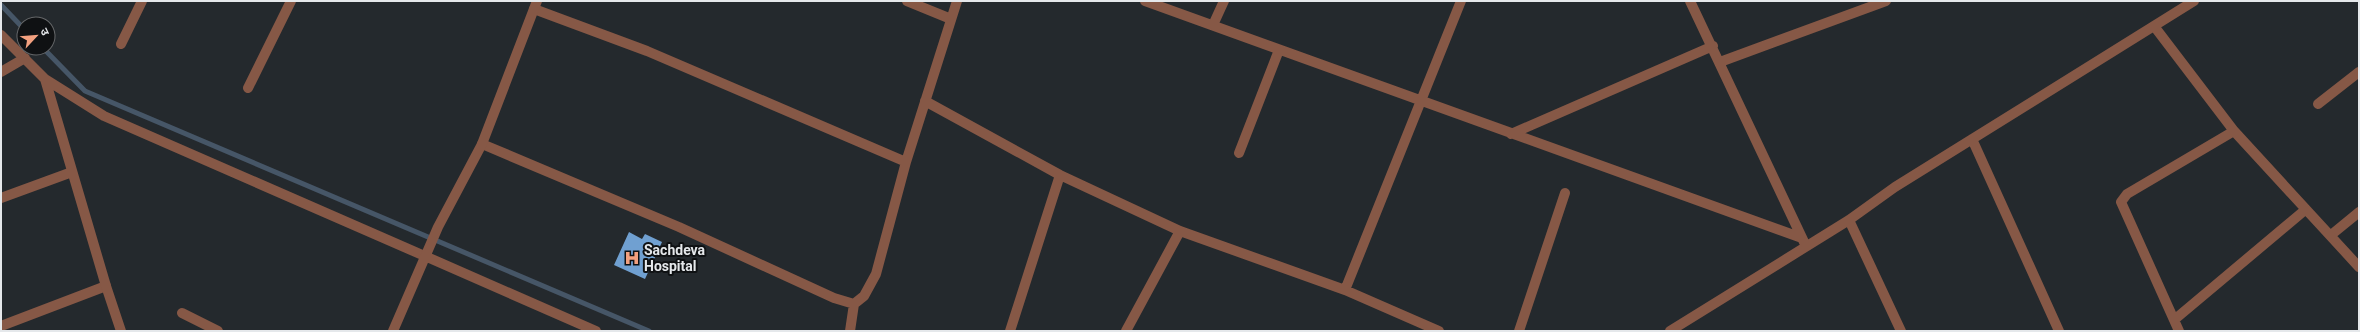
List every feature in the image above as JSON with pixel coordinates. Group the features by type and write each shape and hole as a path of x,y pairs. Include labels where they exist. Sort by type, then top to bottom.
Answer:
{"street":[{"path":"121,44 142,1"},
{"path":"248,88 291,1"},
{"path":"907,1 952,19"},
{"path":"850,331 854,304 864,296 876,274 906,162 957,1"},
{"path":"1145,1 1804,242"},
{"path":"1213,25 1224,1"},
{"path":"1345,290 1461,1"},
{"path":"1690,1 1713,46 1804,242"},
{"path":"1720,62 1886,1"},
{"path":"1670,331 1804,242 1849,220 1895,187 2194,1"},
{"path":"393,331 427,257 438,227 482,144 535,5 647,51 906,162"},
{"path":"2154,26 2234,131 2359,267"},
{"path":"1,35 45,79 104,116 596,331"},
{"path":"1511,134 1713,46"},
{"path":"1239,153 1279,50"},
{"path":"1,72 25,58"},
{"path":"2318,104 2359,72"},
{"path":"45,79 106,286 121,331"},
{"path":"925,101 1060,175 1180,231 1345,290 1439,331"},
{"path":"2179,331 2121,202 2127,194 2234,131"},
{"path":"1972,139 2059,331"},
{"path":"482,144 679,227 834,298 854,304"},
{"path":"1,198 72,172"},
{"path":"1010,331 1060,175"},
{"path":"1519,331 1565,193"},
{"path":"2174,320 2305,210"},
{"path":"2331,235 2359,212"},
{"path":"1849,220 1901,331"},
{"path":"1126,331 1180,231"},
{"path":"1,326 106,286"},
{"path":"182,313 218,331"}],"building":[{"path":"629,232 642,239 645,234 662,242 645,279 614,265"}],"waterway":[{"path":"1,5 16,21"},
{"path":"51,56 85,91 649,331"}],"place":[{"name":"Sachdeva Hospital","path":"632,258"}]}
